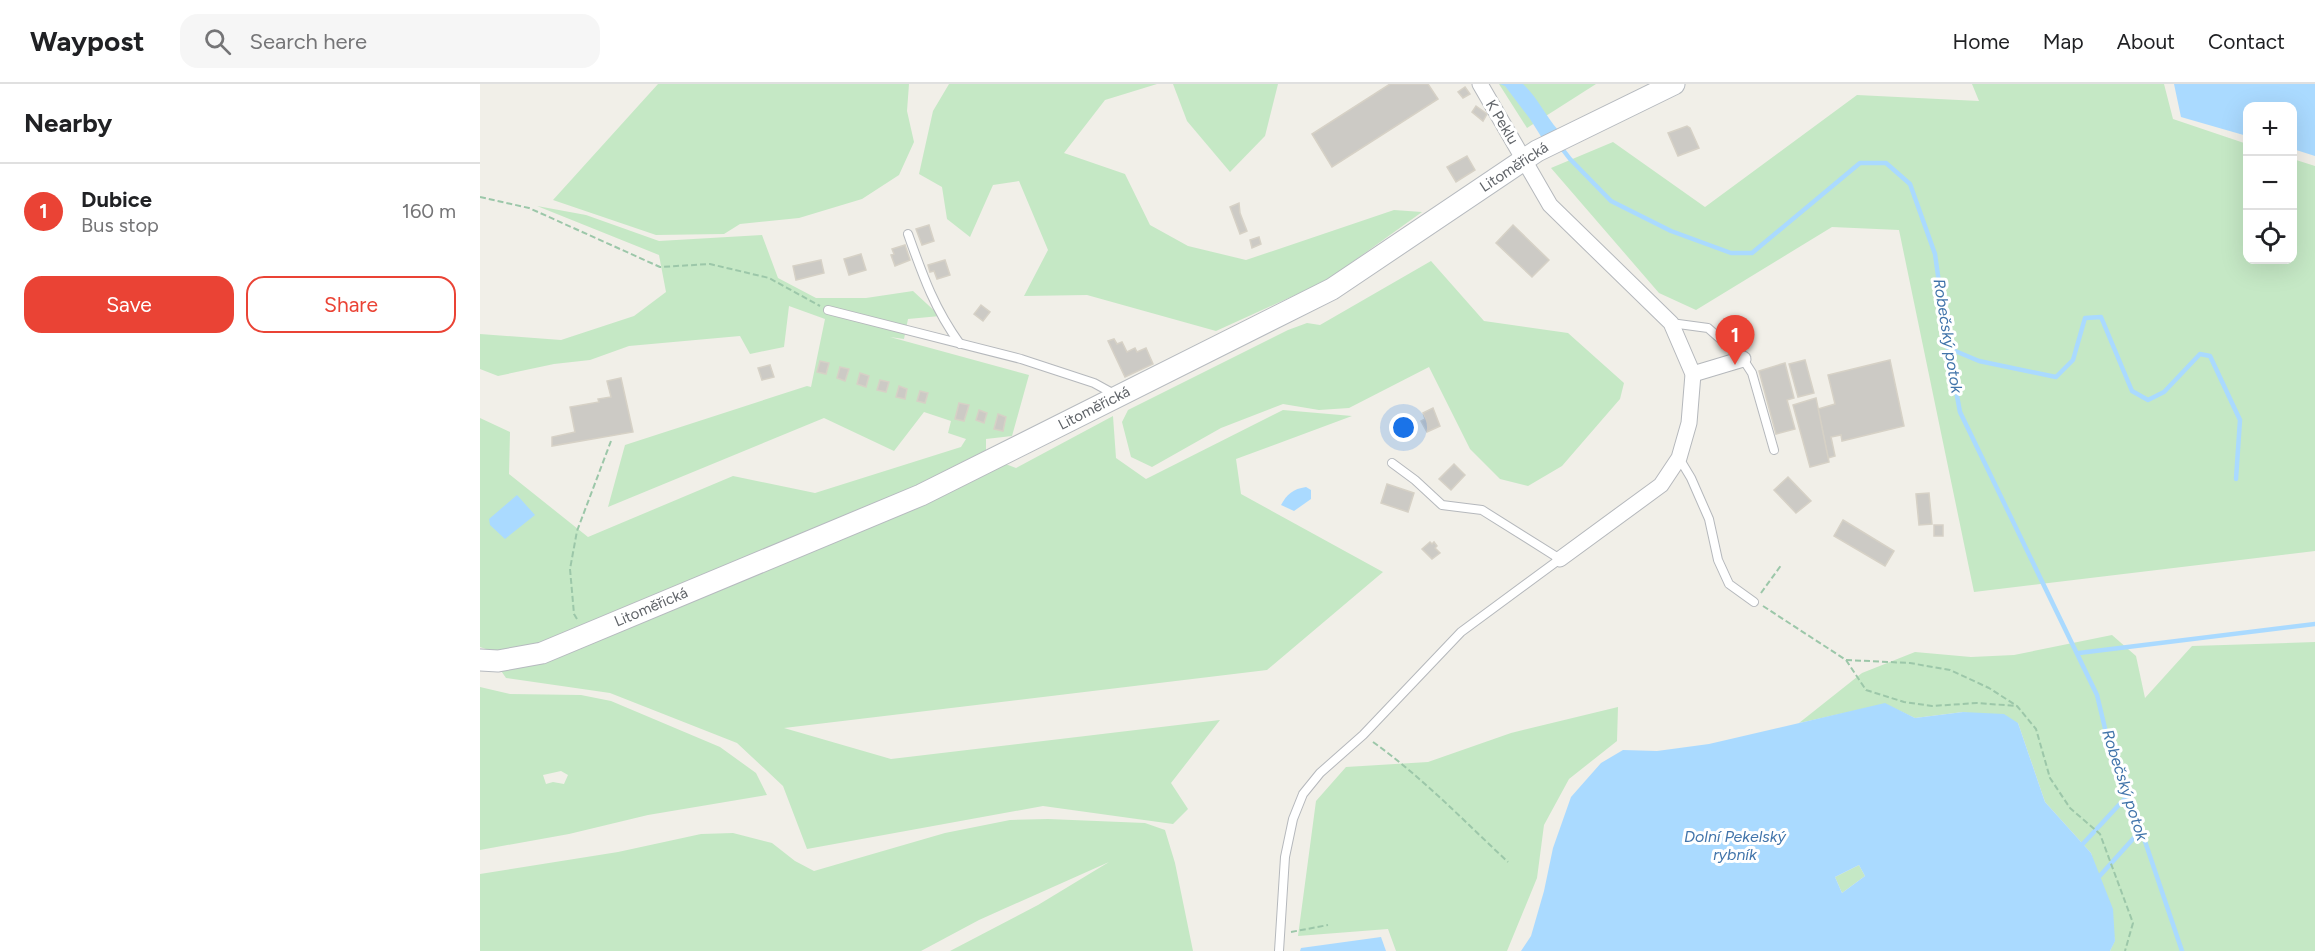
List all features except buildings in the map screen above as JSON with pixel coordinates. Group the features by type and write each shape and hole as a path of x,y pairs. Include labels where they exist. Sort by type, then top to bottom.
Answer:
{"street":[{"name":"K Peklu","path":"1480,84 1531,155 1550,205 1671,323"},
{"name":"Litoměřická","path":"480,660 498,661 542,653 921,495 1332,289 1531,155 1576,130 1674,84"},
{"path":"1560,559 1661,485 1679,458 1689,423 1693,374 1671,323"},
{"path":"1693,374 1743,359"}],"lane":[{"path":"909,234 931,296 960,344"},
{"path":"828,310 1021,359 1094,383 1118,396"},
{"path":"1671,323 1708,328 1743,359 1752,373 1774,450"},
{"path":"1679,458 1691,478 1709,519 1718,560 1729,584 1754,602"},
{"path":"1279,951 1285,857 1293,819 1303,794 1320,773 1363,735 1461,632 1560,559 1482,510 1443,506 1416,480 1392,463"}],"path":[{"path":"480,197 529,208 660,267 710,264 770,278 828,310"},
{"path":"586,634 574,614 570,568 577,531 611,441"},
{"path":"1782,564 1754,602 1775,613 1846,660 1866,690 1880,696 1932,706 1977,703 2017,706"},
{"path":"1846,660 1910,663 1950,670 1989,688 2017,706 2036,729 2050,778 2070,808 2100,834 2133,923 2125,951"},
{"path":"1363,735 1422,781 1508,862"},
{"path":"1280,934 1328,925"}],"green space":[{"path":"658,84 909,84 907,111 914,142 899,175 862,199 799,218 740,224 724,234 656,235 553,200"},
{"path":"949,84 1157,84 1105,100 1064,153 1125,174 1150,225 1188,246 1246,260 1394,210 1422,212 1326,281 1216,331 1087,295 1024,296 1048,250 1019,181 993,185 970,237 947,219 942,187 919,174 933,111"},
{"path":"1173,84 1278,84 1265,136 1230,172 1187,121"},
{"path":"1499,84 1596,84 1527,128"},
{"path":"1972,84 2164,84 2173,119 2243,143 2243,264 2297,264 2297,160 2315,166 2315,551 1974,592 1899,230 1832,227 1696,310 1659,293 1551,168 1613,142 1705,207 1857,95 1979,101"},
{"path":"537,206 586,215 659,241 762,235 778,278 816,298 866,298 913,291 940,316 908,319 904,339 890,337 1029,375 1012,436 986,439 986,452 982,455 1016,468 1113,416 1116,458 1146,479 1283,410 1352,416 1236,459 1241,494 1383,572 1267,670 784,728 891,759 1220,720 1171,783 1188,809 1173,824 1043,806 807,849 783,786 737,743 610,693 506,678 486,649 480,647 480,418 510,432 509,474 588,537 733,476 815,493 961,447 966,439 948,433 951,421 924,412 894,451 824,418 608,507 625,445 807,386 811,387 825,319 789,306 784,347 750,354 740,336 629,346 590,360 554,364 498,376 480,369 480,334 561,340 634,316 666,292 659,255"},
{"path":"1431,261 1484,321 1568,333 1624,383 1620,399 1562,466 1528,486 1500,479 1470,449 1429,367 1349,408 1319,410 1283,404 1221,428 1152,467 1131,457 1122,422 1128,410 1288,330 1307,323 1320,325"},
{"path":"2112,635 2136,656 2145,698 2192,646 2315,642 2315,951 2110,951 2115,940 2091,853 2045,802 2018,723 1963,712 1915,718 1885,704 1799,723 1862,673 1915,652 1971,657 2014,655"},
{"path":"480,687 510,694 581,695 611,701 720,747 756,773 767,795 648,815 569,834 480,850","holes":["561,771 568,775 564,784 553,782 546,784 543,775"]},
{"path":"1618,707 1617,741 1569,779 1544,825 1537,878 1507,951 1396,951 1388,929 1298,936 1316,801 1346,767 1428,762 1511,733"},
{"path":"1048,819 1145,823 1165,830 1175,863 1193,951 950,951 1038,905 1109,862 979,920 921,951 480,951 480,874 618,852 701,834 733,833 772,843 795,861 814,871 945,833 1010,820"},
{"path":"1859,865 1865,876 1842,893 1835,877"}],"water":[{"path":"1500,84 1523,84 1558,130 1542,138 1505,86"},
{"path":"2174,84 2315,84 2315,156 2297,150 2297,102 2243,102 2243,135 2181,117"},
{"path":"1306,487 1311,490 1311,499 1294,511 1281,505 1291,493"},
{"path":"517,495 535,515 505,539 490,525 489,519"},
{"name":"Dolní Pekelský rybník","path":"1885,703 1915,718 1963,712 2004,714 2018,723 2045,802 2091,853 2113,909 2115,941 2110,951 1521,951 1531,936 1553,848 1571,797 1601,763 1623,750 1657,751 1709,744","holes":["1859,865 1865,876 1842,893 1835,877"]},
{"path":"1381,937 1386,951 1300,951 1301,948"}],"waterway":[{"name":"Robečský potok","path":"1560,146 1611,201 1671,231 1731,253 1752,253 1860,163 1886,163 1910,184 1935,254 1948,348 1960,412 2097,695 2109,745 2129,794 2182,951"},
{"path":"1948,348 1979,361 2056,377 2073,360 2085,318 2101,317 2132,391 2148,400 2164,392 2200,354 2210,356 2240,420 2236,479"},
{"path":"2079,653 2315,624"},
{"path":"2080,847 2129,794"},
{"path":"2097,879 2141,830"}],"place":[{"name":"Dubice","path":"1735,365"}]}
